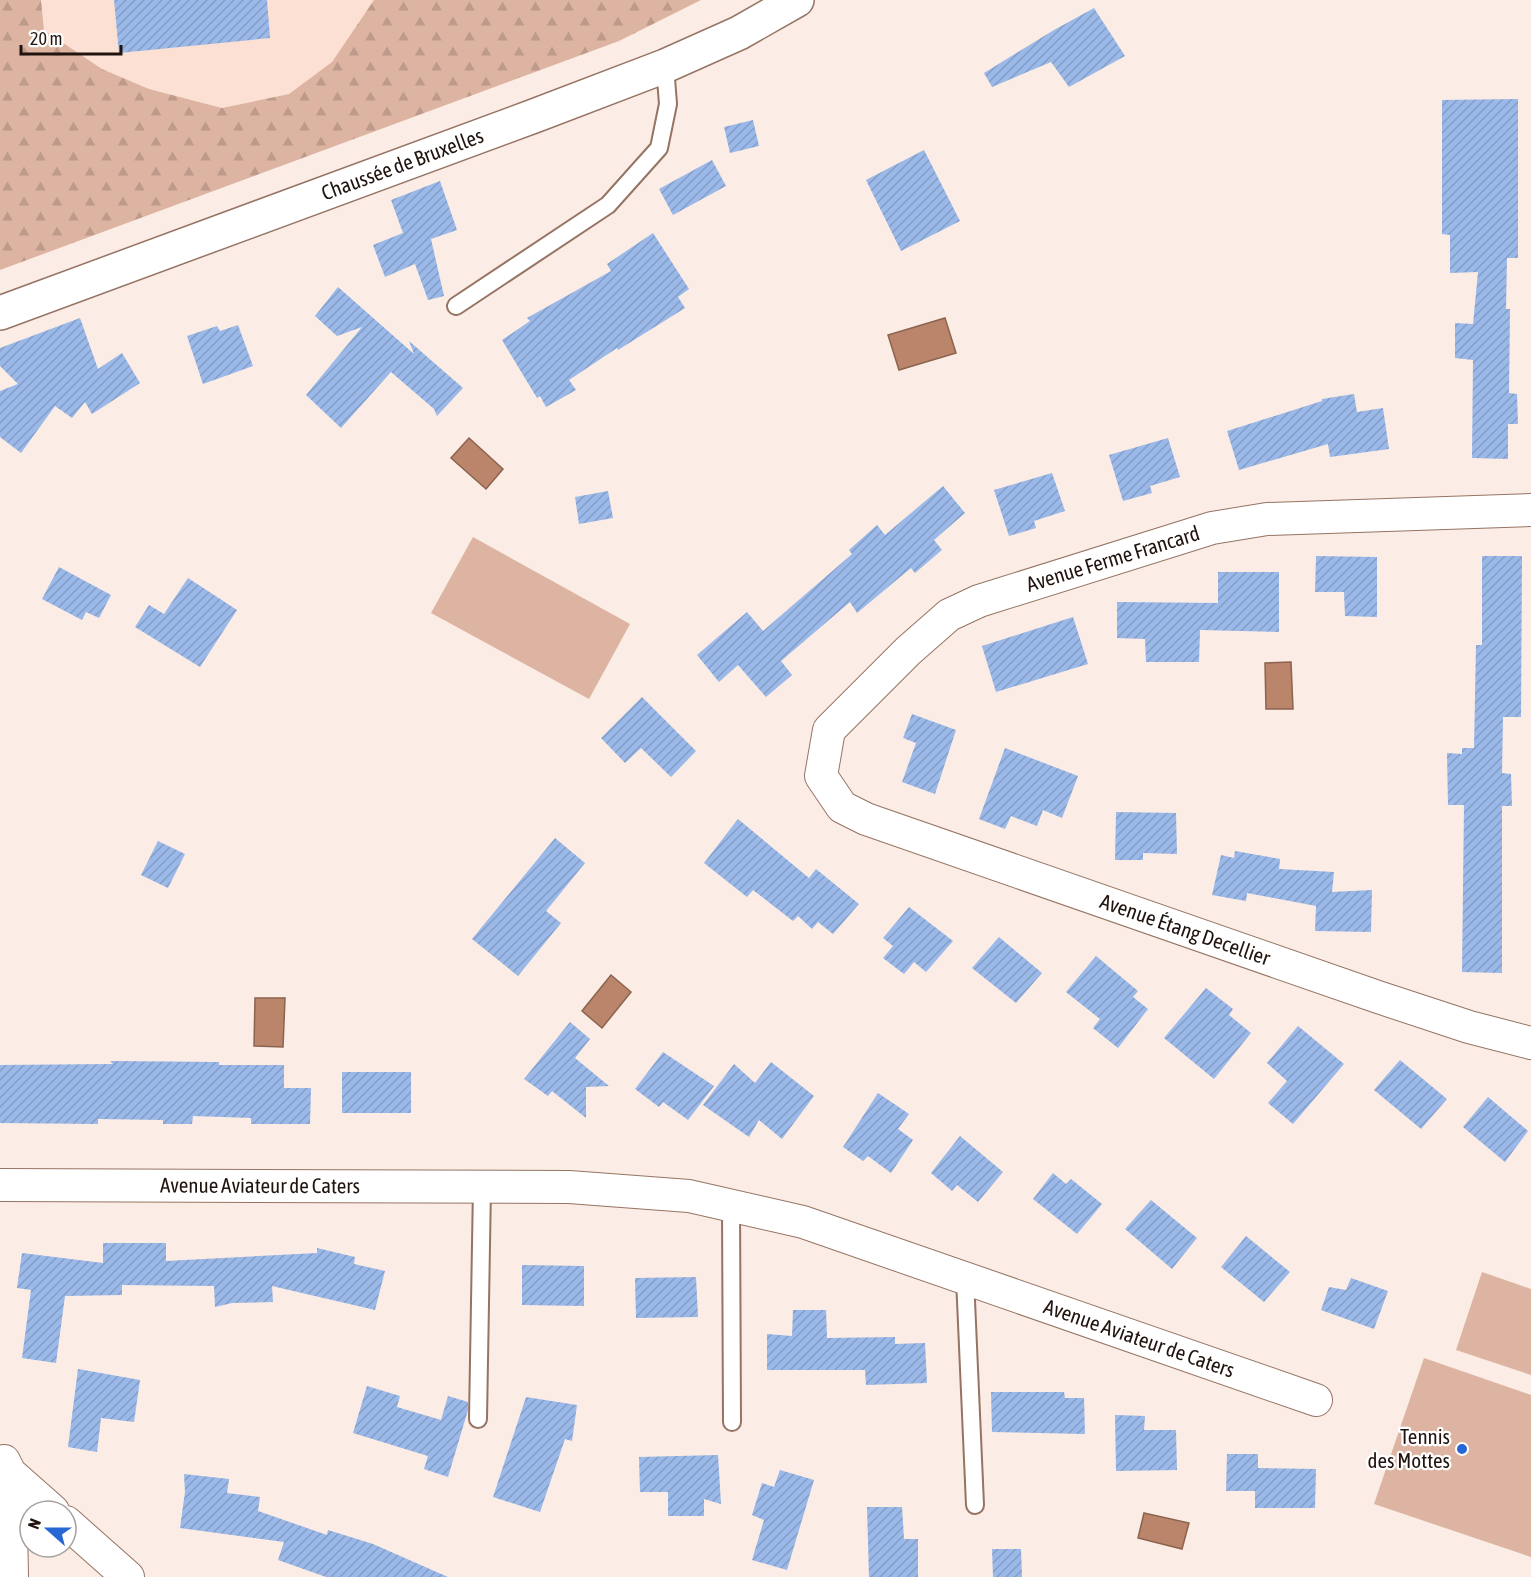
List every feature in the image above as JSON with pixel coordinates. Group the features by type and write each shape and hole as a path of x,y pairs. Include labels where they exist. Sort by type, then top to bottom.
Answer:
{"main road":[{"name":"Chaussée de Bruxelles","path":"0,314 665,66 739,33 797,0"}],"street":[{"name":"Avenue Ferme Francard","path":"842,807 821,776 830,730 908,651 949,615 979,601 1212,528 1267,519 1531,510"},
{"name":"Avenue Étang Decellier","path":"842,807 866,819 1355,989 1469,1028 1531,1043"},
{"name":"Avenue Aviateur de Caters","path":"0,1185 569,1187 689,1196 803,1222 1316,1400"},
{"name":"Avenue Aviateur de Caters","path":"0,1199 35,1186"},
{"path":"5,1463 41,1499"},
{"path":"5,1463 12,1577"},
{"path":"78,1533 128,1577"}],"lane":[{"path":"456,306 608,206 659,148 668,104 665,66"},
{"path":"478,1419 482,1187"},
{"path":"731,1205 732,1422"},
{"path":"964,1278 975,1505"}],"shaded area":[{"path":"41,0 374,0 332,62 289,94 222,108 149,89 102,69 44,29"},
{"path":"945,318 956,353 899,370 888,335"},
{"path":"469,438 503,469 486,489 451,458"},
{"path":"1291,662 1293,709 1266,709 1265,663"},
{"path":"611,975 631,992 602,1028 582,1011"},
{"path":"255,998 285,998 283,1047 254,1046"},
{"path":"1144,1513 1189,1523 1182,1549 1138,1538"}],"green space":[{"path":"0,0 41,0 44,30 102,69 149,89 222,108 289,94 332,62 374,0 701,0 619,41 0,270"},
{"path":"473,537 630,624 589,699 431,613"},
{"path":"1482,1272 1531,1289 1531,1375 1456,1350"},
{"name":"Tennis des Mottes","path":"1424,1358 1531,1395 1531,1557 1374,1504"}],"building":[{"path":"114,0 267,0 270,38 119,53"},
{"path":"1094,8 1125,56 1069,87 1051,62 992,87 984,73"},
{"path":"1518,99 1518,258 1507,258 1506,309 1510,309 1509,393 1517,394 1518,424 1508,424 1508,459 1472,458 1473,360 1455,358 1455,323 1473,324 1478,272 1450,273 1450,235 1442,234 1442,100"},
{"path":"753,120 759,146 730,153 724,127"},
{"path":"924,150 960,221 901,251 866,180"},
{"path":"712,160 726,186 673,215 659,189"},
{"path":"440,181 457,230 431,239 444,296 428,300 415,264 385,277 373,245 403,233 391,200"},
{"path":"653,233 689,289 678,297 685,308 618,350 617,348 569,380 576,390 546,407 540,396 537,398 502,340 530,321 527,318 611,271 607,264"},
{"path":"338,287 414,354 409,341 463,388 437,416 434,409 391,372 341,428 306,395 362,327 337,336 315,316"},
{"path":"80,318 98,369 122,353 140,383 92,414 85,402 72,418 55,406 21,453 0,437 0,391 18,384 0,366 0,348"},
{"path":"238,325 253,366 203,384 187,336 217,326 220,331"},
{"path":"1354,394 1357,412 1383,408 1389,449 1330,457 1328,444 1239,470 1227,431 1322,401 1322,399"},
{"path":"1168,438 1180,477 1150,486 1152,493 1123,501 1109,455"},
{"path":"1052,473 1065,511 1034,521 1036,528 1009,536 994,490"},
{"path":"943,486 965,513 934,540 942,550 915,573 911,568 857,613 850,602 781,661 792,675 766,697 738,665 719,682 697,655 747,612 763,631 852,554 849,550 877,525 885,535"},
{"path":"608,491 613,518 579,524 575,497"},
{"path":"1316,556 1377,557 1377,617 1345,616 1344,592 1315,592"},
{"path":"1482,556 1522,556 1521,717 1503,717 1502,773 1511,774 1512,806 1502,806 1502,973 1462,972 1464,805 1448,805 1447,753 1462,754 1462,748 1474,748 1476,645 1482,645"},
{"path":"59,567 111,595 99,618 86,612 82,620 42,599"},
{"path":"1218,572 1279,572 1279,632 1200,630 1199,662 1146,662 1145,639 1117,638 1117,602 1218,603"},
{"path":"188,578 237,610 200,667 135,627 149,605 164,614"},
{"path":"1073,617 1088,664 996,692 982,646"},
{"path":"642,697 696,751 671,777 641,748 625,763 601,738"},
{"path":"912,714 956,730 935,794 902,782 916,743 903,738"},
{"path":"1005,748 1078,776 1062,818 1043,810 1037,826 1011,816 1005,829 979,819"},
{"path":"1116,812 1176,813 1177,854 1143,853 1143,860 1115,860"},
{"path":"738,819 809,878 816,869 859,904 833,934 818,922 812,929 798,916 793,921 753,890 747,897 704,863"},
{"path":"555,838 585,863 546,911 561,923 518,976 472,939"},
{"path":"158,841 185,854 168,888 141,875"},
{"path":"1235,851 1280,859 1279,869 1334,872 1332,892 1372,890 1371,932 1315,931 1316,906 1247,893 1246,901 1212,895 1221,855 1234,858"},
{"path":"909,907 953,941 926,972 914,962 904,974 883,958 893,946 883,938"},
{"path":"999,937 1042,973 1016,1003 972,968"},
{"path":"1096,956 1138,991 1133,997 1148,1009 1118,1048 1093,1028 1100,1019 1066,992"},
{"path":"1206,988 1233,1009 1229,1015 1251,1033 1214,1079 1164,1038"},
{"path":"570,1022 590,1039 575,1058 609,1086 586,1087 586,1118 552,1091 548,1096 524,1079"},
{"path":"1298,1026 1344,1064 1293,1124 1268,1103 1287,1081 1267,1063"},
{"path":"663,1052 714,1086 688,1120 663,1102 659,1107 635,1089"},
{"path":"1400,1060 1447,1099 1421,1129 1374,1090"},
{"path":"110,1061 284,1065 284,1088 311,1088 310,1124 251,1124 251,1118 193,1116 192,1124 163,1124 163,1120 98,1119 98,1124 0,1123 0,1065 113,1064"},
{"path":"771,1062 814,1096 782,1139 759,1120 749,1137 703,1105 734,1064 755,1083"},
{"path":"342,1072 411,1072 411,1113 342,1113"},
{"path":"878,1093 909,1114 898,1129 913,1140 891,1173 868,1156 863,1161 843,1147"},
{"path":"1488,1097 1528,1131 1505,1162 1463,1127"},
{"path":"960,1136 1003,1172 978,1202 957,1185 952,1191 931,1173"},
{"path":"1053,1173 1066,1184 1071,1179 1102,1204 1077,1234 1033,1199"},
{"path":"1151,1200 1197,1238 1172,1269 1125,1229"},
{"path":"1246,1236 1290,1272 1264,1302 1221,1267"},
{"path":"103,1243 166,1243 166,1261 317,1253 317,1248 355,1257 354,1264 385,1271 375,1310 272,1286 273,1302 232,1303 215,1307 214,1286 122,1285 122,1295 65,1296 56,1363 22,1358 31,1290 17,1288 22,1253 103,1263"},
{"path":"522,1265 584,1266 584,1306 522,1305"},
{"path":"696,1277 698,1317 636,1318 635,1278"},
{"path":"1351,1278 1388,1291 1374,1329 1321,1310 1329,1287 1346,1290"},
{"path":"793,1310 826,1310 827,1338 895,1337 895,1344 925,1343 927,1383 866,1385 865,1370 767,1370 767,1334 792,1336"},
{"path":"78,1369 140,1380 134,1422 101,1418 97,1452 68,1447"},
{"path":"367,1386 400,1396 397,1407 441,1420 448,1396 468,1402 468,1410 448,1477 424,1469 428,1456 353,1433"},
{"path":"991,1392 1064,1392 1065,1398 1084,1398 1085,1434 992,1432"},
{"path":"526,1397 577,1405 572,1441 565,1439 540,1512 493,1497"},
{"path":"1115,1415 1145,1416 1144,1430 1176,1430 1177,1470 1116,1471"},
{"path":"1227,1454 1258,1454 1258,1468 1316,1469 1315,1508 1255,1508 1255,1491 1226,1491"},
{"path":"718,1455 721,1504 704,1499 704,1516 668,1516 668,1492 640,1492 639,1457"},
{"path":"780,1470 814,1480 787,1570 752,1560 764,1520 752,1515 762,1483 774,1487"},
{"path":"184,1474 229,1479 227,1493 260,1497 258,1511 327,1535 328,1530 373,1544 448,1577 326,1577 278,1560 284,1542 180,1528 185,1492"},
{"path":"867,1507 902,1507 904,1539 918,1539 918,1577 869,1577"},
{"path":"992,1549 1021,1549 1022,1577 993,1577"}],"place":[{"name":"Tennis des Mottes","path":"1462,1449"}]}
